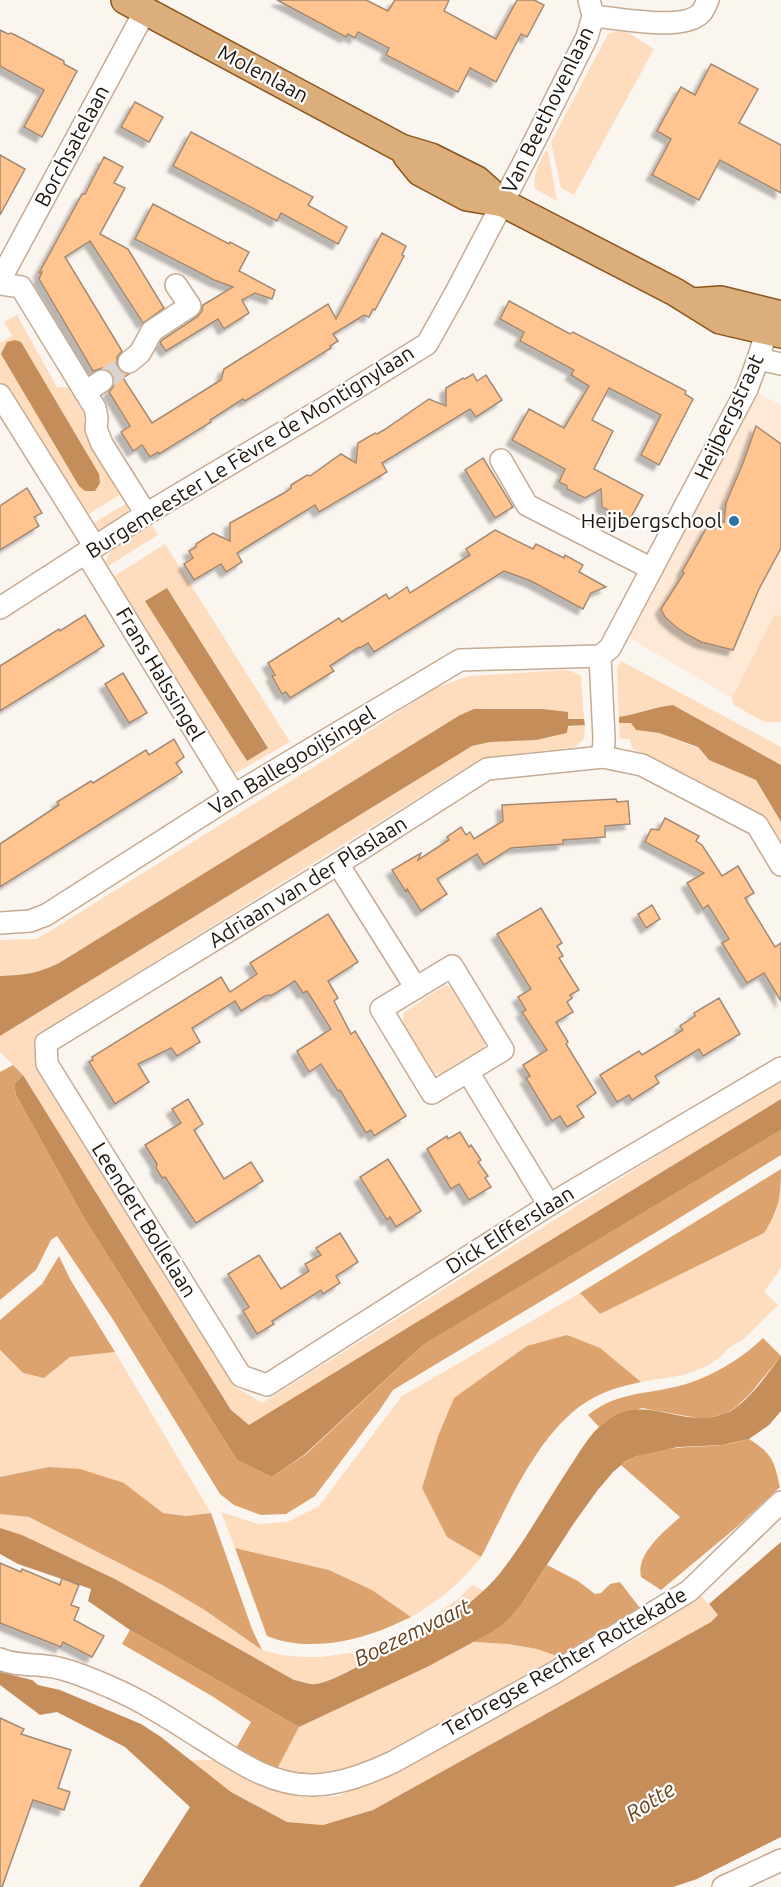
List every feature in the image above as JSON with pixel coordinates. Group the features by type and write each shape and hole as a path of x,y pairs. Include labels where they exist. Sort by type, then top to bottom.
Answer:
{"main road":[{"name":"Molenlaan","path":"135,6 401,148 431,157 477,180 502,203 693,302 721,300 775,324"}],"street":[{"name":"Van Beethovenlaan","path":"502,203 587,37 591,8 666,24 692,19 701,13 708,0"},
{"name":"Borchsatelaan","path":"0,282 135,6"},
{"name":"Burgemeester Le Fèvre de Montignylaan","path":"0,608 146,514 427,344 502,203"},
{"path":"0,282 21,286 94,386 96,429 102,444 146,514"},
{"path":"129,362 140,353 152,331 190,306 176,285"},
{"name":"Heijbergstraat","path":"652,569 747,389 775,324"},
{"path":"758,359 781,364"},
{"name":"Frans Halssingel","path":"0,395 234,795"},
{"path":"501,460 527,506 652,569 610,648 600,656 603,748"},
{"name":"Van Ballegooijsingel","path":"0,923 30,921 45,915 234,795 460,660 600,656"},
{"name":"Adriaan van der Plaslaan","path":"47,1064 46,1043 488,769 603,748 642,765 757,825 781,865"},
{"path":"338,864 416,988"},
{"path":"452,966 503,1050 432,1093 381,1009 416,988 452,966"},
{"name":"Leendert Bollelaan","path":"47,1064 241,1376"},
{"name":"Dick Elfferslaan","path":"241,1376 267,1385 549,1205 781,1068"},
{"path":"468,1072 549,1205"},
{"name":"Terbregse Rechter Rottekade","path":"0,1659 8,1663 58,1668 113,1688 155,1709 235,1760 263,1775 289,1784 316,1785 339,1782 393,1762 552,1674 689,1591 781,1502"},
{"path":"723,1887 781,1860"}],"shaded area":[{"path":"618,31 629,33 654,49 574,195 561,188 551,142 608,34"},
{"path":"546,150 557,201 535,189 536,173"},
{"path":"19,314 18,317 57,387 76,388 126,491 84,517 0,381 0,343 12,336 4,322"},
{"name":"Heijbergschool","path":"752,390 781,405 781,722 765,722 734,705 732,698 628,637"},
{"path":"130,501 126,518 113,527 100,530 89,526"},
{"path":"151,523 158,535 105,568 115,546"},
{"path":"165,544 290,742 232,775 111,578","holes":["167,588 268,747 246,761"]},
{"path":"775,614 781,617 781,722 765,722 734,705 732,698"},
{"path":"621,661 781,747 781,765 673,705 619,717 617,668"},
{"path":"567,670 581,675 584,719 568,719 542,709 474,709 460,715 59,963 44,970 0,976 0,940 37,939 344,748 433,689 469,676"},
{"path":"619,723 632,723 636,730 659,733 698,748 709,760 756,780 781,822 781,847 755,812 632,748 630,739 620,739"},
{"path":"585,725 584,739 575,747 482,758 36,1036 36,1066 236,1387 262,1403 781,1078 781,1099 249,1426 231,1410 23,1075 0,1052 0,1036 472,746 490,742 536,740 567,733 568,727"},
{"path":"445,985 454,988 486,1039 484,1050 444,1075 434,1073 403,1024 403,1013"},
{"path":"13,1065 23,1075 14,1084 16,1095 84,1218 237,1460 272,1477 305,1455 423,1345 781,1130 781,1155 393,1390 315,1496 286,1514 261,1515 234,1505 220,1494 112,1318 57,1236 51,1240 36,1270 0,1300 0,1072"},
{"path":"781,1169 778,1202 764,1233 600,1314 580,1293"},
{"path":"781,1189 781,1268 764,1292 778,1305 745,1338 707,1366 684,1375 641,1382 600,1349 454,1398 438,1436 422,1488 447,1537 481,1557 458,1583 431,1605 411,1617 372,1590 329,1570 235,1548 221,1512 258,1524 287,1522 319,1506 402,1396 580,1293 600,1314 775,1215"},
{"path":"59,1256 70,1279 115,1352 70,1357 44,1378 23,1373 0,1350 0,1320 42,1284"},
{"path":"567,1335 600,1348 641,1382 601,1394 580,1406 561,1423 545,1442 516,1488 481,1557 447,1537 422,1488 438,1436 454,1398 527,1346"},
{"path":"763,1338 781,1356 750,1394 725,1414 703,1419 642,1408 605,1422 599,1427 588,1415 599,1407 621,1398 679,1386 702,1378 745,1354"},
{"path":"0,1351 23,1373 44,1378 70,1357 115,1352 211,1513 186,1516 163,1513 124,1483 49,1467 0,1477"},
{"path":"749,1439 768,1454 780,1487 738,1526 661,1590 641,1577 641,1568 647,1551 659,1536 680,1517 621,1465 643,1454 656,1451 722,1445"},
{"path":"49,1467 80,1469 124,1483 163,1513 186,1516 211,1513 252,1629 262,1650 203,1609 164,1586 29,1517 0,1514 0,1477"},
{"path":"0,1514 29,1517 164,1586 203,1609 262,1650 282,1655 321,1657 357,1652 423,1623 458,1599 472,1585 484,1591 457,1613 425,1633 333,1678 311,1684 294,1680 115,1579 22,1535 0,1528"},
{"path":"235,1548 329,1570 372,1590 411,1617 376,1632 349,1640 322,1644 294,1643 267,1636"},
{"path":"547,1565 578,1581 595,1594 601,1593 610,1584 620,1582 643,1612 566,1659 537,1649 474,1642 508,1620 521,1605"},
{"path":"693,1587 718,1615 711,1622 373,1810 323,1825 287,1822 231,1792 191,1761 211,1760 223,1763 287,1794 306,1797 339,1796 541,1688 557,1683 644,1634"},
{"path":"130,1630 299,1727 276,1771 236,1748 251,1722 212,1696 122,1644"},
{"path":"474,1642 537,1649 566,1659 357,1770 316,1778 276,1771 299,1727 427,1667"}],"water":[{"path":"15,340 21,342 99,474 100,483 95,491 85,491 79,486 1,354 7,342"},
{"path":"167,588 268,748 247,761 145,601"},
{"path":"673,705 781,765 781,822 756,780 709,760 698,747 659,733 636,730 631,723 619,723 619,717"},
{"path":"474,709 542,709 568,712 568,719 584,719 585,725 568,726 567,733 536,740 490,742 472,746 0,1036 0,976 44,970 59,963 460,715"},
{"path":"23,1075 231,1410 249,1425 781,1099 781,1130 423,1345 304,1455 272,1477 237,1460 84,1218 16,1095 14,1084"},
{"path":"781,1356 781,1411 769,1425 749,1439 723,1445 678,1447 637,1456 626,1461 597,1491 521,1605 508,1620 492,1632 427,1667 299,1727 130,1630 88,1601 91,1589 18,1564 0,1554 0,1528 22,1535 115,1579 294,1680 311,1684 322,1683 429,1630 480,1594 515,1553 588,1440 612,1417 628,1411 643,1409 690,1417 707,1418 724,1414 748,1397"},
{"name":"Rotte","path":"781,1542 781,1837 697,1879 673,1887 139,1887 190,1807 125,1747 57,1712 40,1715 0,1685 0,1672 32,1680 38,1685 60,1690 141,1724 231,1792 287,1822 323,1825 373,1810 711,1622 718,1615 709,1604"}],"building":[{"path":"277,0 366,0 388,11 395,0 449,0 444,11 496,39 517,0 534,0 544,5 527,37 521,34 496,82 470,68 458,92 386,55 389,48 358,32 355,38 348,34 346,37"},
{"path":"0,30 21,38 64,61 64,64 77,71 42,137 24,127 44,90 0,66"},
{"path":"711,64 758,89 739,123 781,145 781,193 720,160 699,200 652,175 671,139 657,131 681,87 695,95"},
{"path":"135,102 163,117 149,142 121,127"},
{"path":"191,132 313,197 308,205 347,227 338,244 281,213 277,221 173,166"},
{"path":"0,155 25,169 0,215"},
{"path":"104,157 123,167 114,183 125,188 100,234 128,249 164,308 143,323 90,241 65,257 122,351 117,357 117,365 120,370 129,374 123,378 152,423 221,380 224,369 328,304 336,319 382,233 406,246 402,255 404,256 375,310 373,309 369,317 364,315 333,334 338,341 330,346 331,348 245,401 243,399 159,454 158,452 150,457 142,445 133,451 121,432 130,426 109,392 114,386 113,375 102,368 93,371 39,279 42,272 39,273"},
{"path":"153,204 249,252 239,271 275,290 272,299 255,293 242,300 249,313 224,329 218,319 166,351 160,343 162,340 197,317 203,305 233,287 214,280 135,239"},
{"path":"509,301 686,391 685,394 693,399 659,465 641,455 661,415 609,388 592,420 613,431 594,469 643,495 630,519 602,507 601,489 585,498 567,489 567,486 559,482 565,469 512,440 529,409 564,428 589,386 571,375 574,370 520,341 524,332 500,319"},
{"path":"473,374 477,381 486,375 502,400 476,417 470,409 382,463 387,472 319,512 315,505 253,543 237,553 242,562 226,572 221,564 194,580 184,564 193,558 189,551 196,547 196,544 213,533 230,541 230,523 284,493 291,488 291,485 307,475 310,476 341,454 356,463 358,443 384,430 429,399 446,406 446,388"},
{"path":"756,426 781,444 781,548 759,589 733,650 701,642 688,635 665,617 661,609 684,573 682,572 708,525 715,529 718,519 724,522 726,503"},
{"path":"483,458 513,507 495,518 465,470"},
{"path":"27,488 42,513 34,517 39,526 0,550 0,506"},
{"path":"495,530 533,549 536,544 564,558 565,555 583,565 579,572 606,587 591,593 583,609 531,581 504,571 374,652 368,643 359,647 330,666 334,671 290,698 286,692 282,694 268,663 339,618 342,622 386,594 389,599 407,587 410,593 470,555 466,549"},
{"path":"85,615 104,646 0,711 0,666"},
{"path":"123,673 147,713 129,723 105,684"},
{"path":"174,739 184,757 176,763 182,772 0,887 0,844 59,805 57,802 91,781 93,783 146,750 149,755"},
{"path":"616,799 617,802 628,801 630,824 605,826 605,837 563,840 563,844 511,848 484,865 477,854 437,879 447,894 421,911 392,870 421,853 418,860 449,840 447,837 461,827 466,835 470,832 474,839 503,821 502,805"},
{"path":"665,818 699,836 696,841 702,845 722,876 738,866 754,893 745,898 775,947 781,943 781,1001 764,973 747,983 722,943 729,939 708,905 703,909 687,883 704,873 645,842 651,829 659,830"},
{"path":"652,905 660,919 646,928 638,914"},
{"path":"541,908 562,943 557,946 563,956 559,958 579,990 570,995 572,998 567,1002 573,1012 556,1022 568,1042 566,1044 596,1093 577,1106 584,1117 567,1127 560,1116 552,1121 526,1078 530,1076 523,1065 547,1050 522,1012 526,1010 518,997 531,989 497,934"},
{"path":"328,914 358,962 328,981 338,998 334,1001 351,1034 355,1031 406,1116 374,1136 371,1130 366,1133 321,1064 309,1072 297,1051 331,1029 307,991 303,993 295,981 241,1011 235,1001 192,1028 200,1042 177,1056 171,1048 138,1064 149,1082 115,1104 89,1062 93,1060 92,1057 221,977 230,992 257,974 250,963"},
{"path":"719,998 740,1034 703,1056 699,1049 655,1076 659,1083 632,1100 629,1095 617,1102 600,1075 639,1051 642,1055 683,1030 680,1026 695,1016 694,1013"},
{"path":"188,1099 203,1124 194,1130 224,1179 251,1162 263,1181 196,1223 165,1177 162,1178 156,1168 157,1164 145,1145 181,1123 172,1109"},
{"path":"460,1132 469,1147 471,1145 481,1160 478,1162 488,1176 485,1178 491,1187 469,1200 459,1184 451,1189 427,1149 447,1136 448,1139"},
{"path":"388,1159 421,1211 396,1227 390,1217 387,1220 360,1177"},
{"path":"340,1233 358,1262 336,1276 340,1283 323,1294 321,1290 272,1321 274,1324 257,1334 243,1311 249,1307 228,1274 259,1255 281,1289 309,1271 305,1264 321,1255 316,1248"},
{"path":"0,1563 21,1572 22,1569 60,1585 62,1578 79,1585 71,1605 79,1608 74,1620 104,1636 92,1657 63,1642 61,1647 0,1623"},
{"path":"0,1718 24,1729 21,1734 71,1750 58,1788 70,1792 64,1810 33,1800 2,1887 0,1887"}],"tunnel":[{"path":"102,381 129,362"}],"place":[{"name":"Heijbergschool","path":"734,521"}],"water label":[{"name":"Boezemvaart","path":"412,1632"}]}
